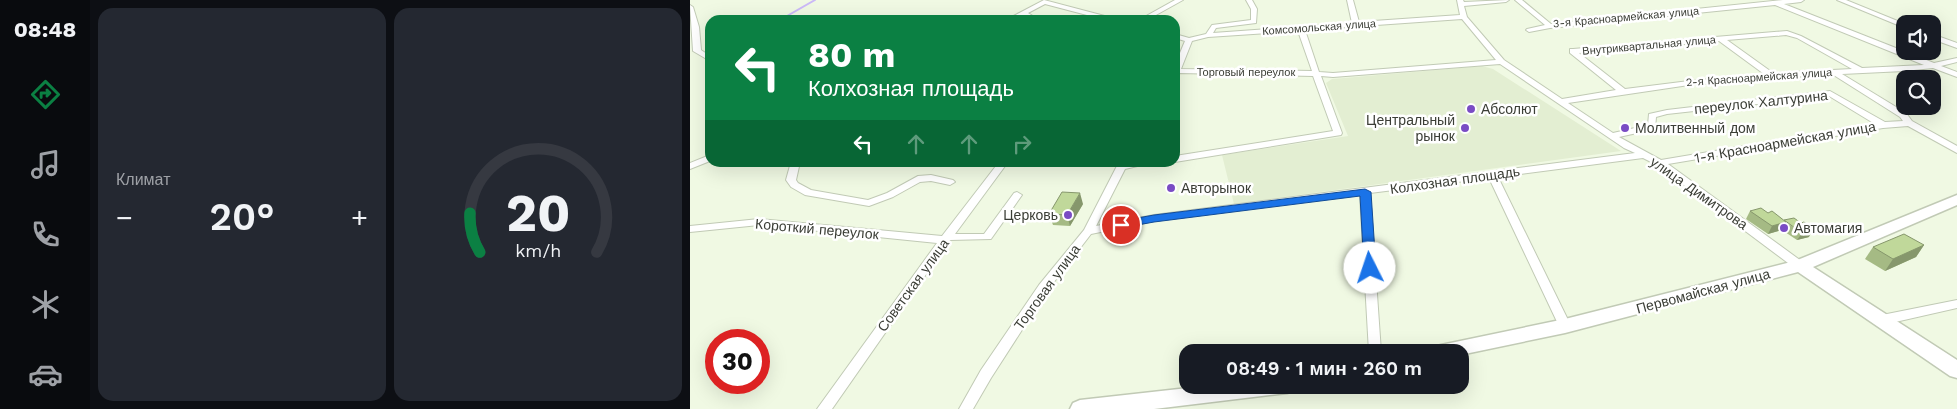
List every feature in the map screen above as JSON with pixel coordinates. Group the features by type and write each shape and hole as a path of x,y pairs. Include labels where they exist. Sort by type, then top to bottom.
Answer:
{"main road":[{"name":"Первомайская улица","path":"1469,346 1565,326 1800,266 1957,200"},
{"name":"улица Димитрова","path":"1800,266 1957,370"},
{"path":"1080,409 1209,394"}],"street":[{"path":"1152,15 1180,0"},
{"path":"1208,35 1214,26 1254,22 1254,9 1249,0"},
{"path":"1350,0 1356,25"},
{"path":"1461,2 1506,0"},
{"name":"3-я Красноармейская улица","path":"1518,0 1550,26 1801,0"},
{"path":"1840,0 1896,22"},
{"path":"1019,15 1044,1 1090,15"},
{"name":"улица Димитрова","path":"1461,2 1464,17 1501,62 1612,136 1660,163 1800,266"},
{"path":"1773,2 1957,75"},
{"path":"690,7 697,51 705,56"},
{"path":"1023,13 1027,15"},
{"name":"Комсомольская улица","path":"1189,40 1208,35 1464,17"},
{"path":"1529,30 1550,26"},
{"path":"1180,158 1338,134 1301,29"},
{"name":"Внутриквартальная улица","path":"1622,91 1573,51 1787,33 1799,37 1861,70"},
{"path":"1180,37 1189,40 1180,62"},
{"path":"1720,38 1771,75"},
{"path":"1941,40 1957,46"},
{"path":"690,55 697,51"},
{"name":"2-я Красноармейская улица","path":"1561,102 1622,91 1718,79 1932,66 1957,60"},
{"name":"Торговый переулок","path":"1180,72 1294,72 1333,75 1501,62"},
{"path":"1834,72 1903,115 1909,123 1957,150"},
{"name":"переулок Халтурина","path":"1612,136 1652,127 1652,116 1667,112 1830,93 1883,125"},
{"name":"1-я Красноармейская улица","path":"1660,163 1883,125 1909,123"},
{"name":"Колхозная площадь","path":"1088,231 1154,218 1644,155"},
{"path":"690,166 705,160"},
{"path":"795,167 791,180 794,185 808,193 869,203 890,195 918,179 931,178 950,182"},
{"name":"Советская улица","path":"824,409 946,238 1000,167"},
{"name":"Торговая улица","path":"966,409 986,374 1043,288 1088,231 1122,167"},
{"path":"1492,176 1565,326"},
{"path":"1365,192 1374,344"},
{"name":"Короткий переулок","path":"690,230 759,222 946,238 987,237 1017,195"},
{"path":"1882,320 1957,304"}],"shaded area":[{"name":"Центральный рынок","path":"1482,66 1493,69 1621,151 1234,204 1222,155 1348,136 1326,83 1332,79"}],"building":[{"path":"1062,192 1080,193 1067,215 1049,214"},
{"path":"1761,208 1768,213 1772,211 1786,222 1772,226 1750,211"},
{"path":"1794,218 1801,223 1804,222 1813,229 1802,233 1784,220"},
{"path":"1904,234 1924,245 1893,259 1873,247"}],"waterway":[{"path":"789,15 815,0"}],"place":[{"name":"Абсолют","path":"1471,109"},
{"name":"Центральный рынок","path":"1465,128"},
{"name":"Молитвенный дом","path":"1625,128"},
{"name":"Авторынок","path":"1171,188"},
{"name":"Церковь","path":"1068,215"},
{"name":"Автомагия","path":"1784,228"}],"route":[{"path":"1121,225 1154,218 1365,192 1370,268"}]}
